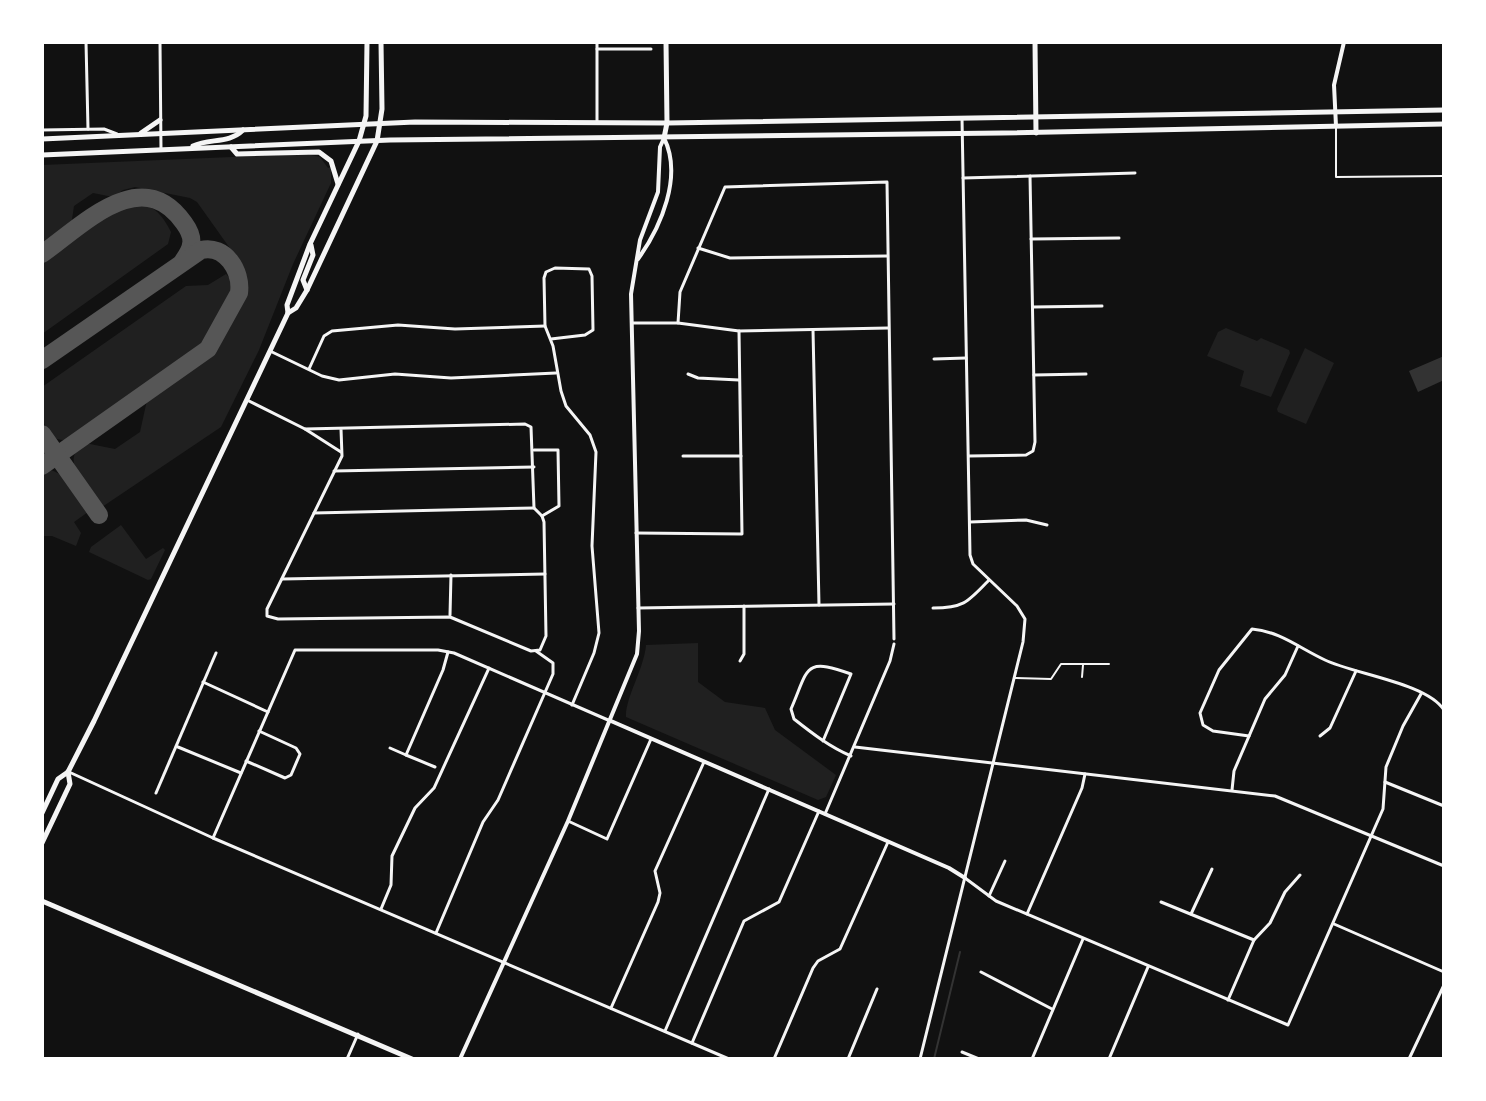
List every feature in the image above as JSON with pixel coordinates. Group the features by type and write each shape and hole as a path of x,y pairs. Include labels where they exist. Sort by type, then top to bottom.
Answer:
{"main road":[{"path":"42,813 58,779 68,772 288,313 287,305 310,244 359,141 364,124 367,42"},
{"path":"288,313 296,308 307,290 377,141 381,124 381,42"},
{"path":"664,138 667,123 666,42"},
{"path":"1035,42 1036,133"},
{"path":"42,139 364,124 667,123 1444,110"},
{"path":"138,135 160,120"},
{"path":"42,155 359,141 1036,133 1444,124"},
{"path":"189,148 203,142 236,137 243,129"},
{"path":"231,147 237,154 319,152 331,161 338,184"},
{"path":"307,290 303,280 313,255 310,244"},
{"path":"42,843 70,784 68,772"},
{"path":"43,901 412,1059"}],"street":[{"path":"86,42 88,129"},
{"path":"160,42 161,150"},
{"path":"597,42 597,123"},
{"path":"1336,126 1334,85 1344,42"},
{"path":"597,49 651,49"},
{"path":"920,1059 994,764 1023,642 1025,619 1017,606 973,564 970,555 962,118"},
{"path":"42,130 104,129 121,136"},
{"path":"460,1059 568,821 637,654 631,294 640,240 658,192 660,147 664,138"},
{"path":"637,260 650,242 668,196 670,149 664,138"},
{"path":"963,178 1135,173"},
{"path":"969,456 1026,455 1033,451 1035,442 1030,176"},
{"path":"678,323 680,292 725,187 887,182 894,642 890,661 825,814"},
{"path":"1031,239 1119,238"},
{"path":"698,248 730,258 887,256"},
{"path":"551,339 585,335 593,330 592,276 589,269 552,268 546,272 545,326 551,339 566,406 590,435 596,452 592,546 599,633 572,705"},
{"path":"1033,307 1102,306"},
{"path":"631,323 678,323 739,331 888,328"},
{"path":"309,369 324,336 332,331 398,325 455,329 545,326"},
{"path":"813,330 819,605"},
{"path":"635,533 742,534 739,331"},
{"path":"270,351 322,376 339,380 401,374 451,378 557,373"},
{"path":"934,359 966,358"},
{"path":"688,374 698,378 739,380"},
{"path":"1034,375 1086,374"},
{"path":"247,400 305,429 335,447 342,456"},
{"path":"305,429 525,424 533,429 534,508 542,516 546,636 543,647 536,651"},
{"path":"341,429 342,456 266,614 271,619 450,617 536,651 553,663 553,674 545,693 498,800 483,822 436,933"},
{"path":"534,450 558,450 559,506 542,516"},
{"path":"683,456 741,456"},
{"path":"334,471 534,467"},
{"path":"314,513 534,508"},
{"path":"970,522 1026,520 1047,525"},
{"path":"282,579 545,574"},
{"path":"450,617 451,575"},
{"path":"933,608 965,605 989,580"},
{"path":"638,608 894,604"},
{"path":"740,661 744,654 744,606"},
{"path":"1249,736 1213,731 1203,725 1200,713 1219,670 1252,629 1264,630 1326,661 1392,681 1440,704 1444,710"},
{"path":"1232,790 1234,771 1265,699 1285,675 1298,645"},
{"path":"213,838 295,650 448,652 956,871 989,896 1027,914 1288,1025 1383,809 1386,767 1421,694"},
{"path":"406,755 448,652"},
{"path":"156,793 216,653"},
{"path":"823,741 851,674 813,665 791,709 794,719 823,741 851,756"},
{"path":"381,910 391,885 392,856 415,808 434,788 489,668"},
{"path":"1320,736 1330,728 1356,671"},
{"path":"203,682 268,712"},
{"path":"246,761 285,778 291,775 300,754 296,748 259,731"},
{"path":"568,821 607,839 651,739"},
{"path":"176,746 241,773"},
{"path":"855,747 1232,790 1292,801 1444,866"},
{"path":"390,748 435,767"},
{"path":"611,1008 658,902 660,893 655,871 704,762"},
{"path":"68,772 213,838 729,1059"},
{"path":"1027,914 1077,802 1085,774"},
{"path":"1385,782 1444,806"},
{"path":"665,1031 769,789"},
{"path":"692,1043 744,921 779,902 819,811"},
{"path":"774,1059 813,968 818,961 840,949 888,842"},
{"path":"989,896 1005,861"},
{"path":"1191,914 1212,869"},
{"path":"1228,1000 1254,940 1270,923 1285,892 1300,875"},
{"path":"1161,902 1254,940"},
{"path":"1334,924 1444,972"},
{"path":"1032,1059 1083,939"},
{"path":"1109,1059 1149,966"},
{"path":"981,972 1053,1010"},
{"path":"1409,1059 1444,985"},
{"path":"848,1059 877,989"},
{"path":"347,1059 358,1034"},
{"path":"962,1052 979,1059"}],"lane":[{"path":"1336,126 1336,177 1444,176"},
{"path":"1014,678 1051,679 1061,664 1109,664"},
{"path":"1082,677 1083,664"}],"shaded area":[{"path":"306,154 320,157 328,168 331,167 331,183 293,264 259,350 221,427 102,507 75,467 77,450 85,443 115,449 140,432 147,400 211,355 219,346 247,289 246,275 197,202 135,187 113,197 93,193 74,206 71,226 42,246 42,165"},
{"path":"127,204 149,206 159,213 171,232 168,244 42,334 42,260"},
{"path":"226,274 232,280 234,290 205,344 69,440 52,436 44,422 42,387 186,286 208,285"},
{"path":"1226,328 1289,350 1271,397 1240,386 1244,371 1207,356 1218,332"},
{"path":"1305,348 1334,363 1306,424 1277,409"},
{"path":"1444,356 1444,380 1418,392 1409,371"},
{"path":"49,470 67,480 88,512 74,522 81,533 76,546 52,536 42,536 42,473"},
{"path":"121,525 146,559 163,548 165,550 151,579 89,552 91,547"},
{"path":"698,643 698,682 725,702 765,708 775,730 836,775 826,797 818,800 626,717 646,645"}],"waterway":[{"path":"934,1059 960,952"}],"taxiway":[{"path":"42,254 94,215 113,205 150,198 168,206 188,228 191,242 183,261"},
{"path":"42,360 201,250 217,251 235,268 239,293 208,349 42,466"},
{"path":"42,434 99,515"}]}
